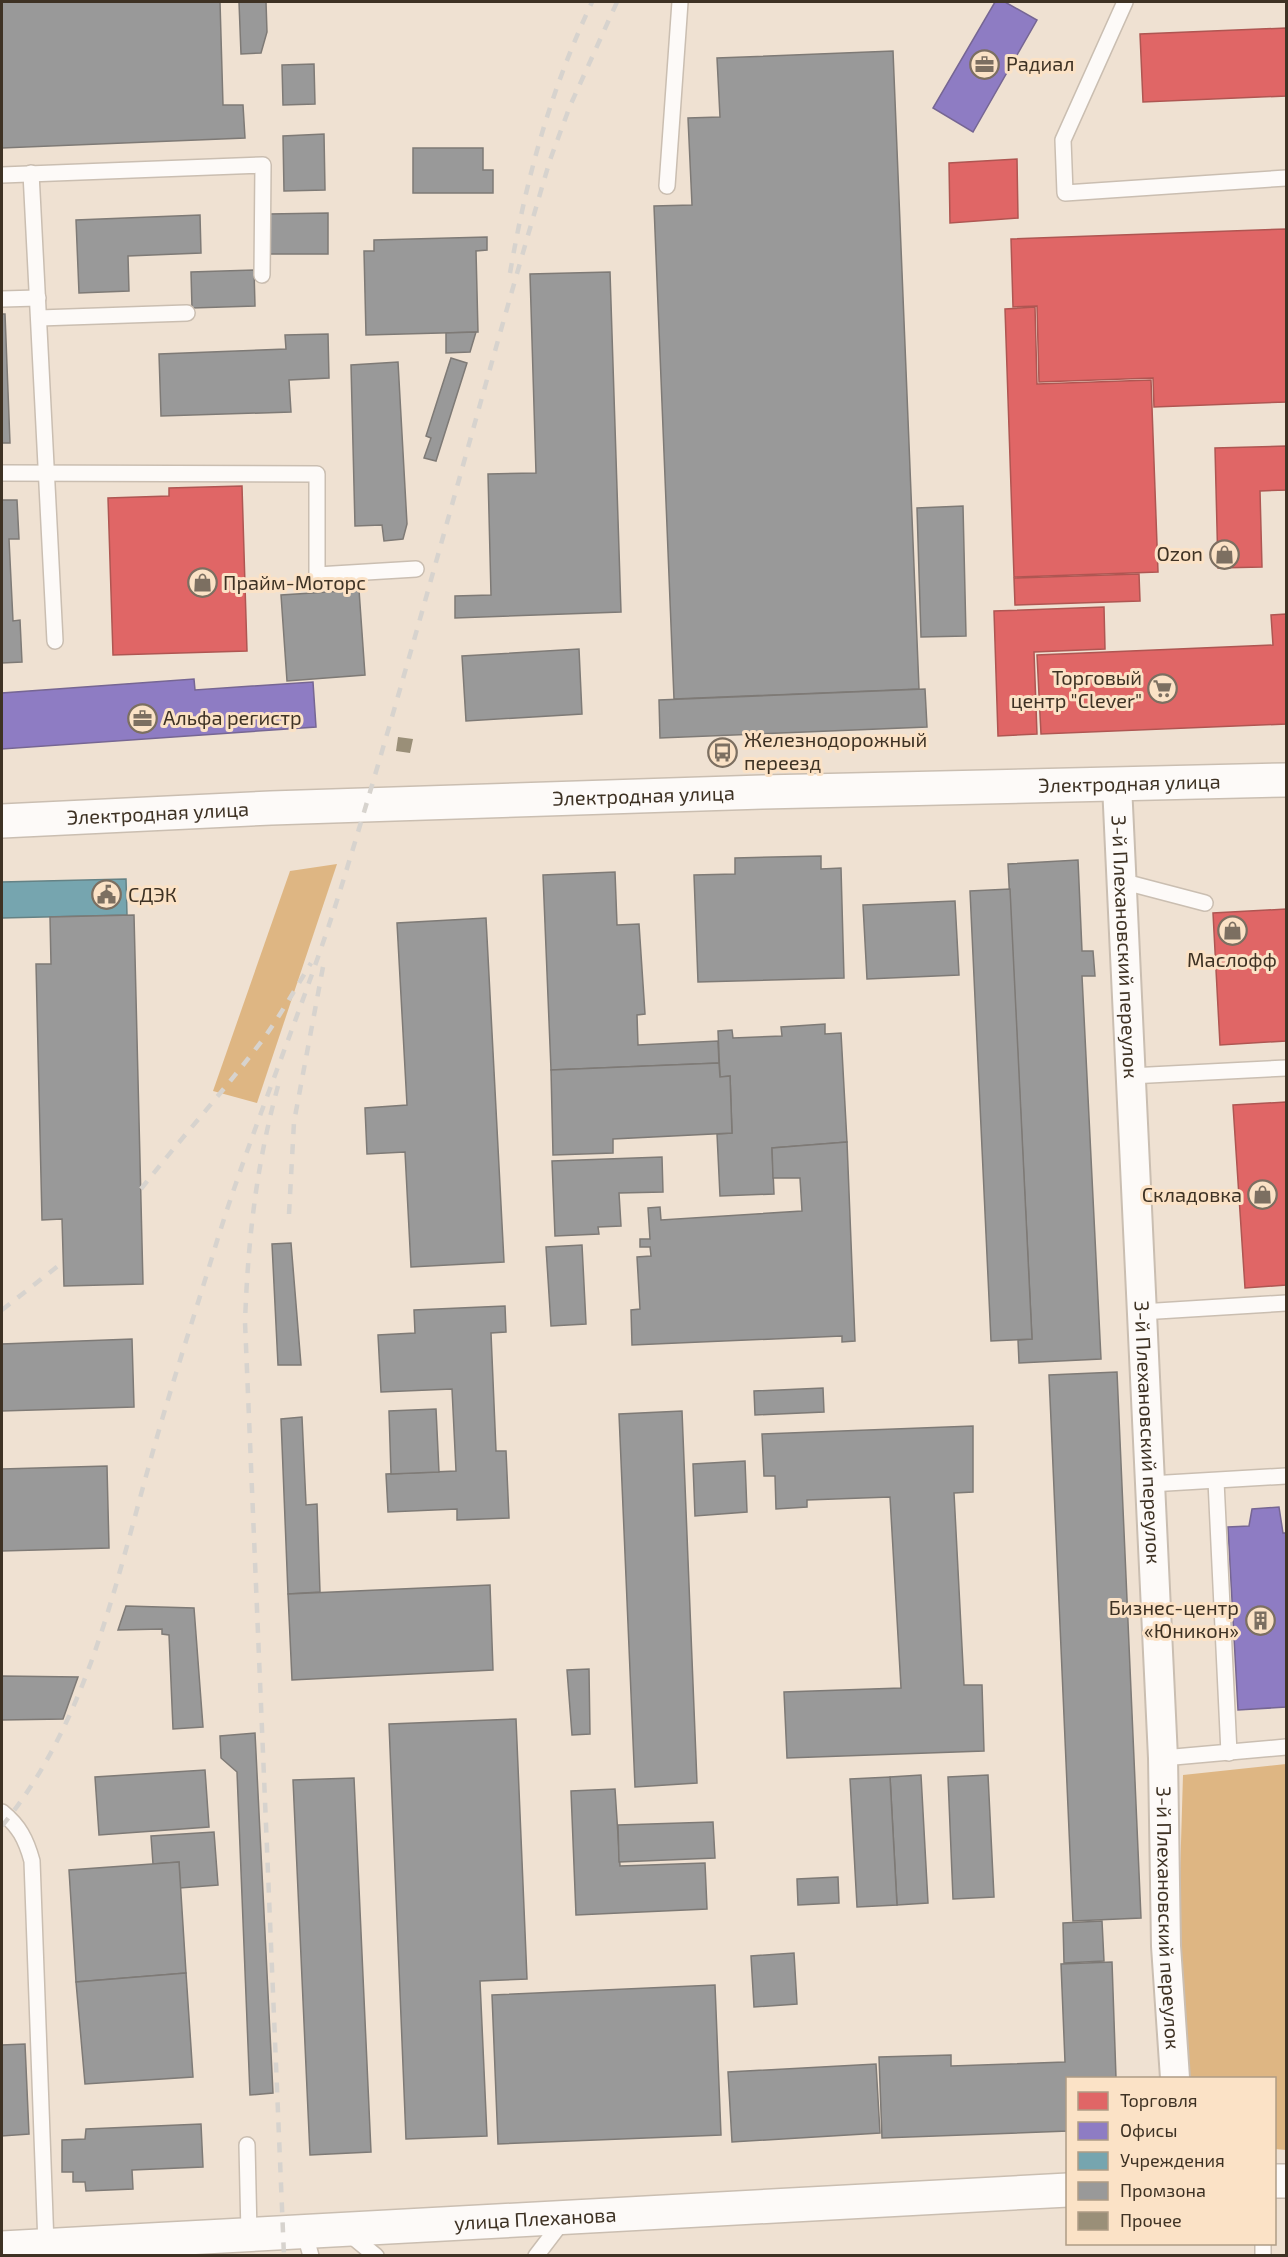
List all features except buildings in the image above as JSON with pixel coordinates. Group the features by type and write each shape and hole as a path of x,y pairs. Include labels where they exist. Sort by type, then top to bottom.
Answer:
{"street":[{"name":"Электродная улица","path":"2,821 271,808 725,793 1287,780"},
{"name":"3-й Плехановский переулок","path":"1117,785 1162,1758 1166,1946 1175,2077"},
{"name":"улица Плеханова","path":"2,2248 46,2245 206,2246 249,2234 307,2243 344,2229 1066,2190"}],"lane":[{"path":"667,186 680,2"},
{"path":"1125,2 1063,140 1065,193 1287,178"},
{"path":"2,175 263,165 262,275"},
{"path":"31,173 55,641"},
{"path":"2,299 38,298"},
{"path":"39,318 187,313"},
{"path":"2,473 47,471 317,474 317,575 416,568"},
{"path":"1120,881 1205,903"},
{"path":"1130,1076 1287,1068"},
{"path":"1141,1312 1287,1304"},
{"path":"1150,1484 1287,1476"},
{"path":"1216,1480 1229,1753"},
{"path":"1162,1758 1287,1747"},
{"path":"2,1812 20,1829 27,1842 32,1861 46,2245"},
{"path":"247,2145 249,2234"},
{"path":"536,2256 566,2217"},
{"path":"344,2229 376,2256"}],"shaded area":[{"path":"337,864 257,1103 213,1091 290,871"},
{"path":"1286,1764 1286,2150 1276,2149 1276,2077 1185,2077 1178,1945 1183,1775"}],"railway":[{"path":"510,273 524,202 542,134 564,69 592,2"},
{"path":"2,1826 31,1786 55,1744 76,1701 109,1610 164,1412 231,1197 326,935 368,800 550,160 570,106 617,2"},
{"path":"141,1189 264,1038 311,963"},
{"path":"289,1214 294,1122 323,967"},
{"path":"278,1086 264,1145 254,1203 245,1322 284,2256"},
{"path":"2,1310 63,1262"}],"place":[{"name":"Радиал","path":"985,64"},
{"name":"Ozon","path":"1224,554"},
{"name":"Прайм-Моторс","path":"202,583"},
{"name":"Торговый центр \"Clever\"","path":"1163,689"},
{"name":"Альфа регистр","path":"142,718"},
{"name":"Железнодорожный переезд","path":"723,752"},
{"name":"СДЭК","path":"107,895"},
{"name":"Маслофф","path":"1232,930"},
{"name":"Складовка","path":"1263,1195"},
{"name":"Бизнес-центр «Юникон»","path":"1260,1620"}]}
